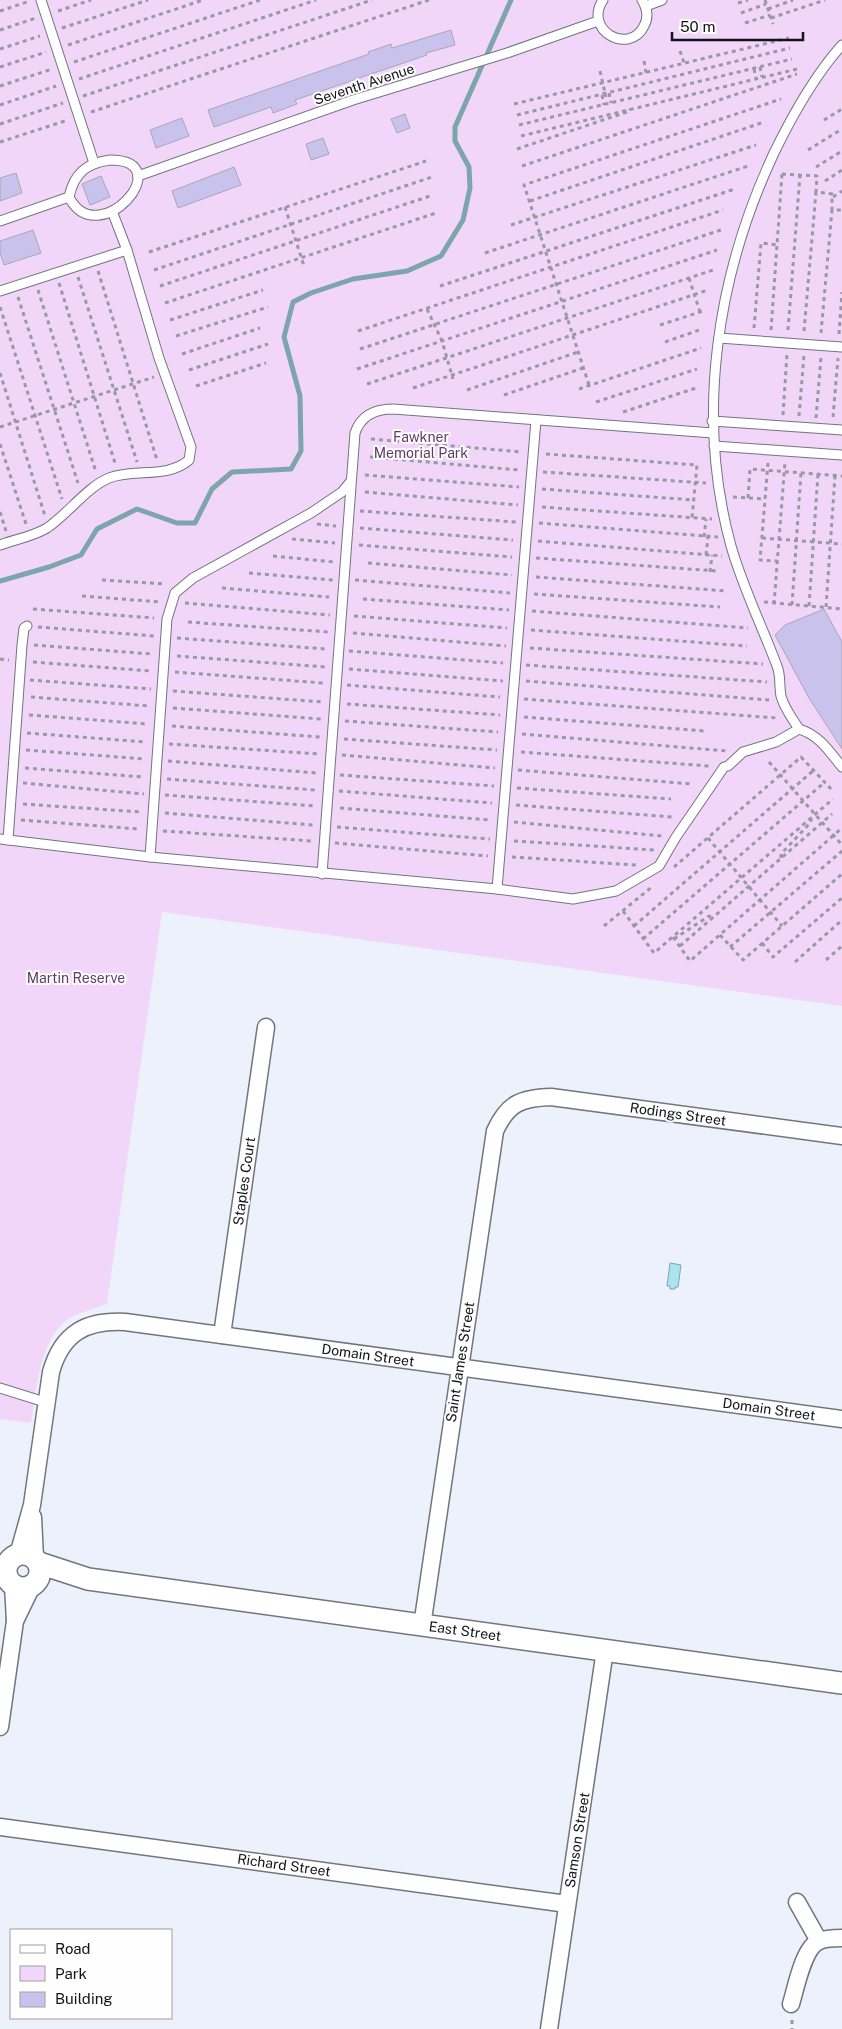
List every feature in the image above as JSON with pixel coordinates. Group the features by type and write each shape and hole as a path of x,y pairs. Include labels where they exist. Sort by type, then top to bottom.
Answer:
{"street":[{"name":"Staples Court","path":"222,1335 266,1027"},
{"name":"Rodings Street","path":"514,1104 533,1098 551,1097 842,1136"},
{"name":"Saint James Street","path":"422,1626 495,1131 514,1104"},
{"name":"Domain Street","path":"0,1727 16,1621 19,1570 32,1505 51,1372 60,1350 68,1339 88,1326 108,1321 126,1322 842,1419"},
{"name":"East Street","path":"19,1570 842,1683"},
{"name":"Samson Street","path":"549,2029 605,1650"},
{"name":"Richard Street","path":"0,1827 567,1904"},
{"path":"797,1902 819,1941"},
{"path":"791,2004 808,1951 819,1941 830,1938 842,1938"}],"lane":[{"path":"41,0 94,163"},
{"path":"603,0 598,12 598,21 602,28 614,38 622,40 637,35 646,22 647,14 644,3 662,0"},
{"name":"Seventh Avenue","path":"138,176 353,100 507,54 598,21"},
{"path":"842,45 813,84 788,126 766,172 742,235 726,295 719,338 712,421 721,496 735,557 749,599 777,665 781,696 799,729 810,732 822,742 842,767"},
{"path":"121,160 135,168 138,176 137,187 129,200 123,206 107,214 86,213 76,209 69,197 71,187 78,174 94,163 121,160"},
{"path":"0,221 69,197"},
{"path":"0,544 30,536 48,527 106,479 119,475 161,472 182,465 189,460 192,452 192,447 164,374 127,250 112,211"},
{"path":"0,291 127,250"},
{"path":"719,338 839,347"},
{"path":"322,874 351,480 357,428 365,417 376,410 393,409 713,433"},
{"path":"497,889 536,420"},
{"path":"712,421 842,430"},
{"path":"714,446 842,456"},
{"path":"150,857 167,619 175,593 193,578 336,496 347,488 351,480"},
{"path":"27,626 24,628 22,645 4,840 150,857 497,889 573,899 616,891 659,866 676,837 724,767 728,766 743,752 776,742 799,729"},
{"path":"0,1388 48,1403"}],"path":[{"path":"0,11 34,0"},
{"path":"0,49 148,0"},
{"path":"0,67 203,0"},
{"path":"0,86 260,0"},
{"path":"0,105 316,0"},
{"path":"0,124 372,0"},
{"path":"0,142 428,0"},
{"path":"738,3 748,0"},
{"path":"741,13 766,4 793,0"},
{"path":"745,23 825,0"},
{"path":"766,4 773,24"},
{"path":"514,104 789,38"},
{"path":"517,115 606,95 790,48"},
{"path":"680,51 684,64"},
{"path":"519,125 792,59"},
{"path":"644,61 646,72"},
{"path":"760,67 762,77"},
{"path":"754,69 756,78"},
{"path":"521,136 796,69"},
{"path":"600,71 606,95 612,103"},
{"path":"522,166 797,74"},
{"path":"604,105 606,95"},
{"path":"589,385 524,184 781,99"},
{"path":"518,149 630,112 630,109"},
{"path":"824,120 842,109"},
{"path":"530,201 764,122"},
{"path":"808,150 842,129"},
{"path":"511,225 756,145"},
{"path":"816,167 842,151"},
{"path":"149,252 426,161"},
{"path":"485,253 748,166"},
{"path":"825,181 842,170"},
{"path":"766,172 817,176 799,417"},
{"path":"770,342 782,174"},
{"path":"800,175 782,416 833,420 842,292"},
{"path":"154,270 432,177"},
{"path":"440,286 735,189"},
{"path":"832,198 842,191"},
{"path":"816,192 832,194 816,418"},
{"path":"160,286 430,196"},
{"path":"285,208 304,266"},
{"path":"358,331 723,210"},
{"path":"832,210 842,210"},
{"path":"165,303 436,214"},
{"path":"360,349 722,230"},
{"path":"753,341 761,243 777,245"},
{"path":"357,369 717,250"},
{"path":"94,261 161,472"},
{"path":"75,267 141,473"},
{"path":"367,384 713,270"},
{"path":"56,273 119,475"},
{"path":"660,325 701,311 689,278"},
{"path":"35,280 100,484"},
{"path":"15,286 83,497"},
{"path":"170,320 263,290"},
{"path":"413,388 452,377 708,290"},
{"path":"0,307 66,512"},
{"path":"176,336 268,307"},
{"path":"427,309 442,341 452,377"},
{"path":"182,354 260,328"},
{"path":"665,342 702,329"},
{"path":"188,370 268,344"},
{"path":"579,389 701,348"},
{"path":"467,390 578,352"},
{"path":"196,386 266,363"},
{"path":"504,395 583,368"},
{"path":"596,402 697,369"},
{"path":"0,373 48,527"},
{"path":"0,427 164,374"},
{"path":"623,412 696,388"},
{"path":"371,439 697,465 692,518"},
{"path":"0,444 30,536"},
{"path":"769,450 760,560 777,561"},
{"path":"774,604 786,451"},
{"path":"748,498 750,469 842,476"},
{"path":"792,605 801,473"},
{"path":"809,606 818,474"},
{"path":"826,608 835,476"},
{"path":"364,492 726,520"},
{"path":"721,496 765,499"},
{"path":"0,512 9,542"},
{"path":"706,519 706,555"},
{"path":"293,522 514,540"},
{"path":"266,537 346,544"},
{"path":"762,538 842,544"},
{"path":"526,540 735,557"},
{"path":"710,572 712,555"},
{"path":"273,556 340,562"},
{"path":"368,563 727,591"},
{"path":"249,573 720,607"},
{"path":"102,580 184,585"},
{"path":"222,588 329,597"},
{"path":"82,596 748,646"},
{"path":"363,599 761,629"},
{"path":"749,599 774,604 842,609"},
{"path":"33,609 167,619"},
{"path":"188,622 777,665"},
{"path":"27,626 780,683"},
{"path":"22,645 165,655"},
{"path":"0,659 780,718"},
{"path":"19,679 705,731"},
{"path":"520,681 770,700"},
{"path":"18,696 743,752"},
{"path":"17,714 724,767"},
{"path":"15,732 331,754 692,784"},
{"path":"673,868 802,757 832,790"},
{"path":"769,762 842,845"},
{"path":"634,926 814,770"},
{"path":"643,939 825,782"},
{"path":"674,938 833,799"},
{"path":"680,946 832,814"},
{"path":"781,858 781,854 810,822 811,818"},
{"path":"674,938 690,961 842,828"},
{"path":"708,838 759,901 782,926"},
{"path":"730,947 841,853"},
{"path":"720,935 742,960 842,874"},
{"path":"839,877 842,881"},
{"path":"604,926 659,880"},
{"path":"762,943 773,957 842,898"},
{"path":"623,912 654,953 709,916 713,918"},
{"path":"795,962 842,920"},
{"path":"826,960 842,946"}],"green space":[{"name":"Fawkner Memorial Park","path":"0,0 842,0 842,1006 162,912 107,1304 72,1317 64,1322 55,1332 40,1370 31,1423 0,1419"}],"water":[{"path":"670,1263 681,1265 678,1287 675,1287 675,1289 670,1289 670,1286 667,1286"}],"building":[{"path":"451,30 455,45 426,53 427,55 295,100 297,104 273,113 271,107 214,127 208,110 369,54 368,52 391,44 392,48"},
{"path":"405,114 410,128 397,133 391,119"},
{"path":"182,118 189,136 156,148 150,130"},
{"path":"323,138 329,154 311,160 306,144"},
{"path":"234,167 241,185 178,208 172,191"},
{"path":"16,173 22,193 0,201 0,178"},
{"path":"101,176 110,197 90,205 82,184"},
{"path":"33,230 41,253 4,265 0,253 0,241"},
{"path":"824,609 842,642 842,749 809,698 775,635 785,625"}],"waterway":[{"path":"0,581 49,567 81,555 97,529 137,509 177,523 195,523 212,489 232,472 291,469 301,451 300,396 284,337 293,302 311,293 353,279 407,271 441,256 463,220 470,188 469,167 455,141 455,127 511,0"}],"park label":[{"name":"Martin Reserve","path":"76,978"}]}
